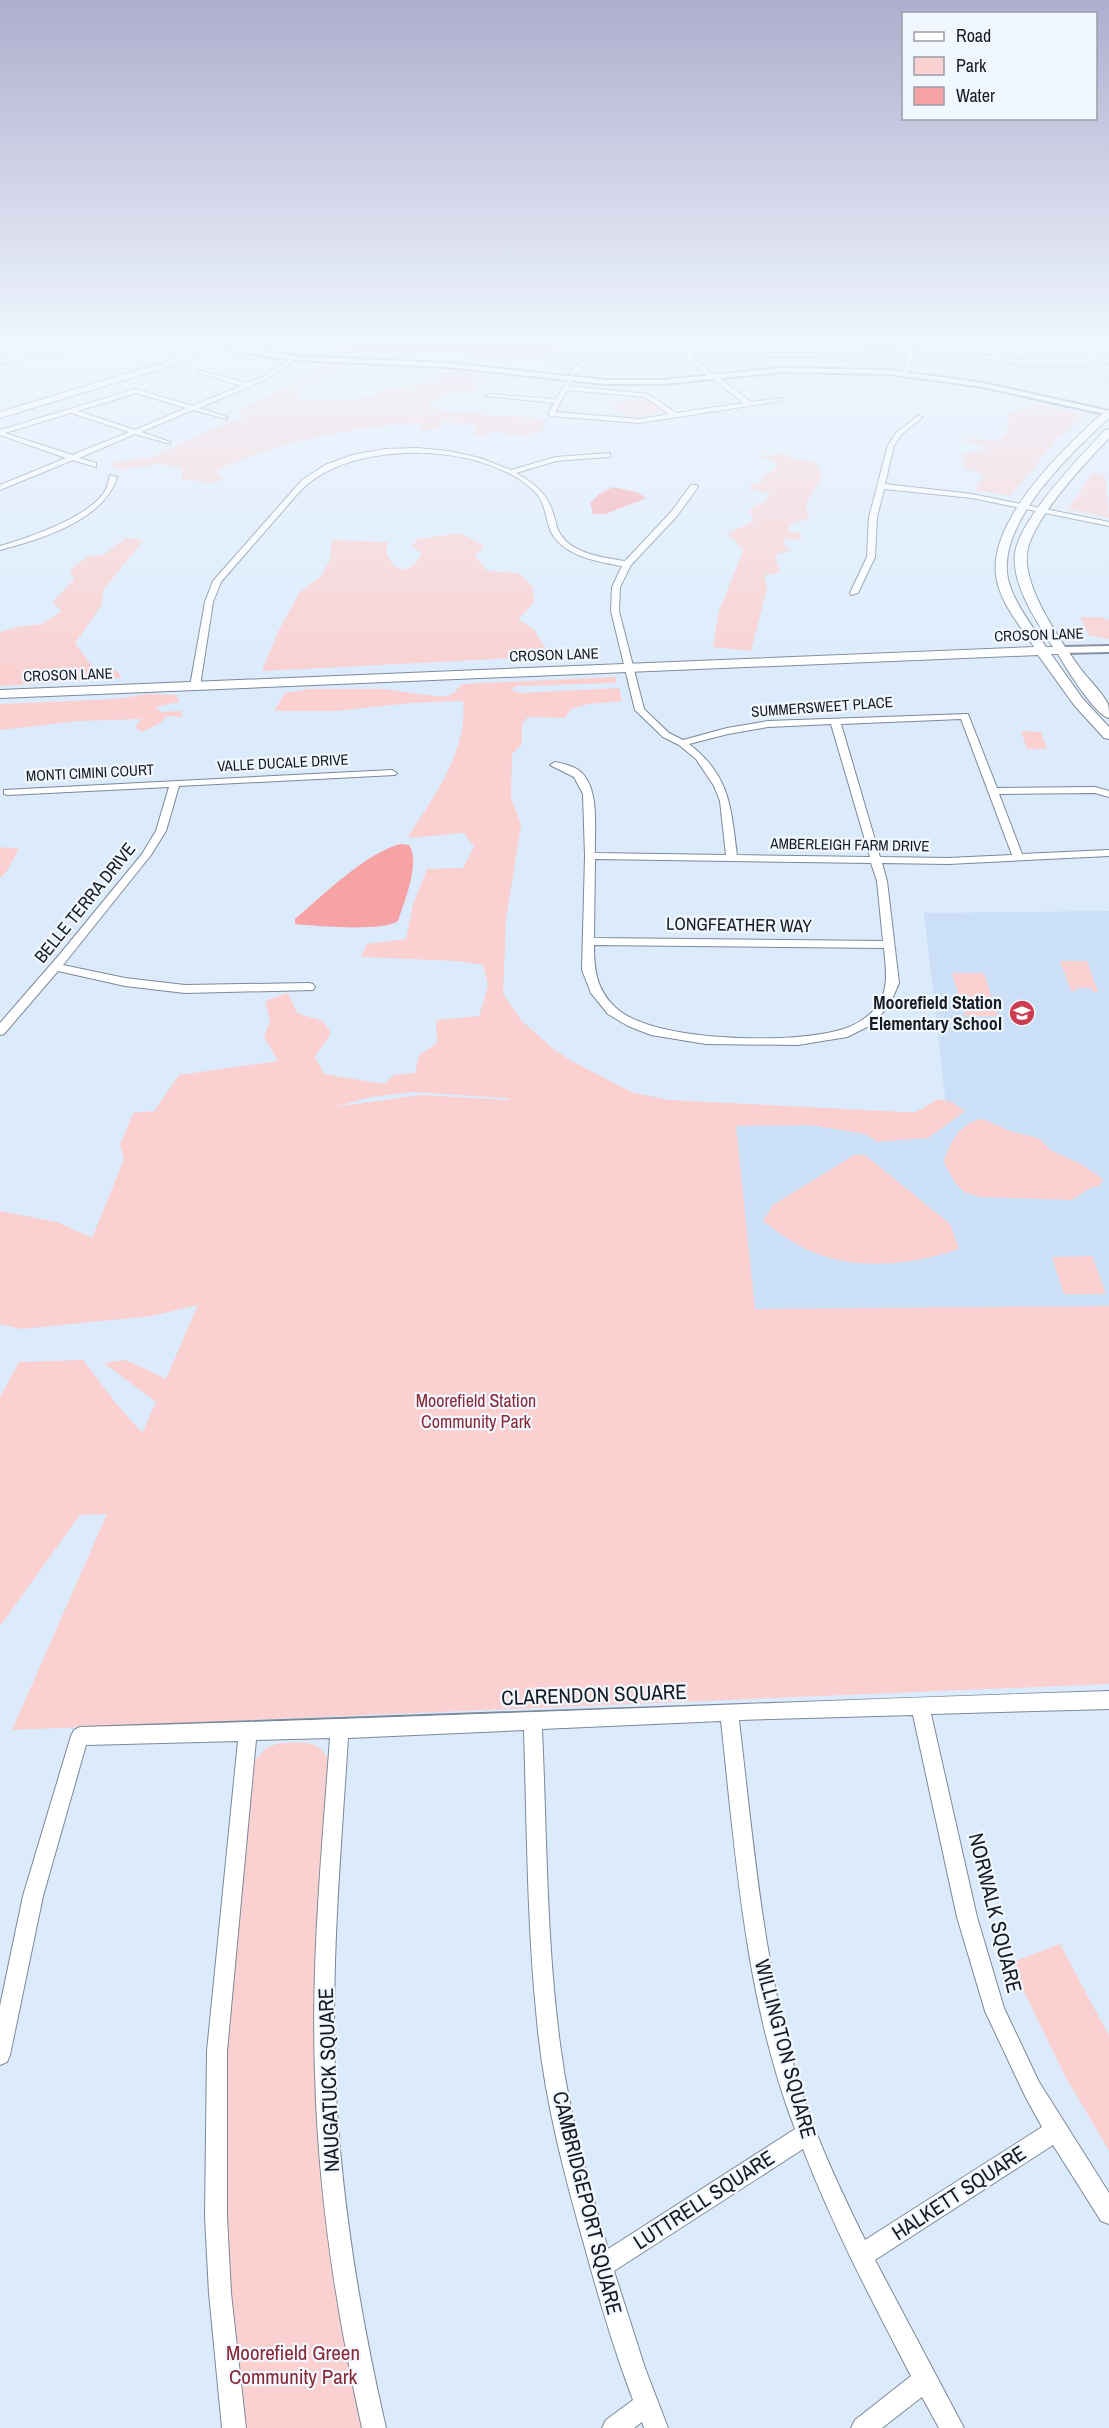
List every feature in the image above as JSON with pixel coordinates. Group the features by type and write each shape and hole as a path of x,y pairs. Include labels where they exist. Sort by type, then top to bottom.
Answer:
{"main road":[{"path":"1069,453 1023,507 1011,525 1001,551 1001,574 1008,596 1042,651 1083,708 1109,735"},
{"path":"1091,453 1029,529 1021,553 1022,573 1032,600 1083,682 1109,714"},
{"name":"CROSON LANE","path":"0,694 1063,650"}],"street":[{"path":"58,453 93,465"},
{"path":"2,485 82,453"},
{"path":"195,686 209,602 217,581 311,476 347,459 377,453"},
{"path":"434,453 455,455 510,472 530,484 544,498 555,532 567,545 598,558 627,564"},
{"path":"854,593 871,557 873,517 890,453"},
{"path":"510,472 556,459 607,455"},
{"path":"0,548 52,531 77,518 109,491 113,477"},
{"path":"880,486 972,496 1109,524"},
{"path":"694,487 674,514 627,564 616,586 615,612 640,710 666,735 682,743 700,757 719,786 725,801 732,859"},
{"name":"CROSON LANE","path":"1063,650 1109,649"},
{"name":"SUMMERSWEET PLACE","path":"682,743 749,726 835,720 965,716 993,791"},
{"path":"555,765 578,774 588,794 590,856 588,970 592,987 599,998 614,1011 650,1031 678,1039 796,1041 836,1035 856,1029 878,1013 889,996 893,983 884,898 876,860 835,720"},
{"name":"VALLE DUCALE DRIVE","path":"175,784 392,773"},
{"name":"MONTI CIMINI COURT","path":"8,792 175,784"},
{"name":"BELLE TERRA DRIVE","path":"0,1031 146,855 160,831 175,784"},
{"path":"1018,858 993,791 1095,790 1109,794"},
{"name":"AMBERLEIGH FARM DRIVE","path":"590,856 948,861 1109,853"},
{"name":"LONGFEATHER WAY","path":"588,941 890,945"},
{"path":"55,967 125,982 185,989 309,987"},
{"name":"CLARENDON SQUARE","path":"0,2055 33,1896 81,1736 248,1732 533,1719 1109,1700"},
{"name":"NORWALK SQUARE","path":"920,1705 978,1961 995,2011 1014,2053 1056,2131 1109,2213"},
{"name":"WILLINGTON SQUARE","path":"729,1712 752,1913 771,2014 795,2102 829,2189 952,2428"},
{"name":"CAMBRIDGEPORT SQUARE","path":"533,1719 539,1934 547,2025 569,2149 622,2340 656,2428"},
{"name":"NAUGATUCK SQUARE","path":"339,1728 325,1981 327,2121 342,2272 374,2428"},
{"path":"234,2428 220,2293 216,2217 217,2063 223,1977 248,1732"},
{"name":"HALKETT SQUARE","path":"862,2255 1056,2131"},
{"name":"LUTTRELL SQUARE","path":"602,2266 806,2134"},
{"path":"862,2428 926,2379"},
{"path":"614,2428 646,2405"}],"shaded area":[{"name":"Moorefield Station Elementary School","path":"1109,911 1109,1306 755,1309 734,1112 948,1123 924,913"}],"green space":[{"path":"160,453 259,453 216,471 223,479 213,483 182,479 183,469 159,464 120,470 111,465 116,462 152,457"},
{"path":"1045,453 1011,496 975,490 984,475 964,468 962,455"},
{"path":"786,454 794,459 815,462 822,476 806,505 809,518 790,525 788,531 800,533 802,540 785,539 784,544 791,550 775,555 780,573 764,575 767,588 751,651 713,647 719,611 743,551 738,543 726,534 754,521 749,511 754,506 765,502 770,493 750,490 750,485 762,482 763,476 777,468 774,461 755,456"},
{"path":"1092,473 1105,475 1109,518 1068,509"},
{"path":"461,533 484,546 475,557 488,571 519,573 533,587 534,603 518,619 533,629 551,656 262,671 279,630 299,593 321,576 330,560 332,540 388,542 386,553 394,566 404,570 415,564 422,554 412,546 417,539"},
{"path":"126,538 144,540 104,589 101,606 75,643 94,669 117,671 122,678 0,686 0,632 42,624 62,611 52,602 74,579 70,570 88,556 103,555"},
{"path":"1080,617 1100,617 1109,620 1109,639 1089,635"},
{"name":"Moorefield Station Community Park","path":"616,677 616,683 516,686 511,690 521,693 619,688 622,701 589,704 571,709 565,718 528,717 522,724 522,744 512,754 511,797 521,825 506,919 503,994 522,1021 552,1048 631,1092 669,1100 916,1112 938,1099 952,1102 965,1111 928,1138 878,1142 865,1134 810,1125 736,1126 755,1309 1109,1306 1109,1684 12,1730 107,1514 80,1515 0,1626 0,1397 19,1362 83,1360 142,1433 156,1402 104,1363 126,1360 166,1379 198,1305 152,1316 21,1329 0,1324 0,1211 57,1222 92,1238 124,1159 120,1145 133,1113 154,1111 179,1075 278,1061 264,1037 270,1021 265,1001 288,993 297,1013 323,1021 331,1033 315,1057 324,1074 384,1084 394,1075 415,1073 419,1055 437,1043 436,1020 479,1016 488,986 483,965 457,961 361,957 367,944 406,939 413,904 427,869 463,868 474,847 464,833 407,838 447,774 460,738 463,701 410,703 336,711 274,711 285,693 310,689 384,689 441,697 453,694 462,684","holes":["412,1092 510,1100 421,1095 334,1107 371,1097"]},
{"path":"148,694 177,695 179,702 155,707 161,712 182,711 182,717 167,716 160,723 142,732 135,728 141,719 78,721 0,730 0,704 117,699"},
{"path":"1021,731 1041,732 1047,749 1027,749"},
{"path":"0,847 19,849 7,871 0,878"},
{"path":"1060,961 1087,961 1098,992 1093,992 1091,988 1076,988 1077,991 1071,991"},
{"path":"952,973 984,973 998,1016 965,1016"},
{"path":"983,1119 1010,1131 1040,1139 1050,1150 1081,1164 1103,1179 1100,1186 1090,1188 1072,1200 980,1197 964,1192 944,1163 952,1141 962,1129 968,1124"},
{"path":"854,1155 865,1155 950,1224 959,1249 941,1255 902,1262 882,1264 843,1261 806,1249 763,1221 773,1205"},
{"path":"1092,1256 1106,1294 1064,1294 1052,1257"},
{"name":"Moorefield Green Community Park","path":"303,1742 315,1745 321,1749 329,1763 322,2184 339,2307 363,2428 245,2428 229,2262 226,2179 227,2054 237,1928 255,1760 266,1748 279,1743"},
{"path":"1060,1944 1109,2036 1109,2151 1064,2074 1010,1963"}],"water":[{"path":"613,487 636,492 647,498 605,514 593,514 590,503 599,494"},
{"path":"401,844 409,845 413,862 410,883 398,921 364,927 295,924 295,919 345,876 388,848"}],"place":[{"name":"Moorefield Station Elementary School","path":"1022,1013"}]}
